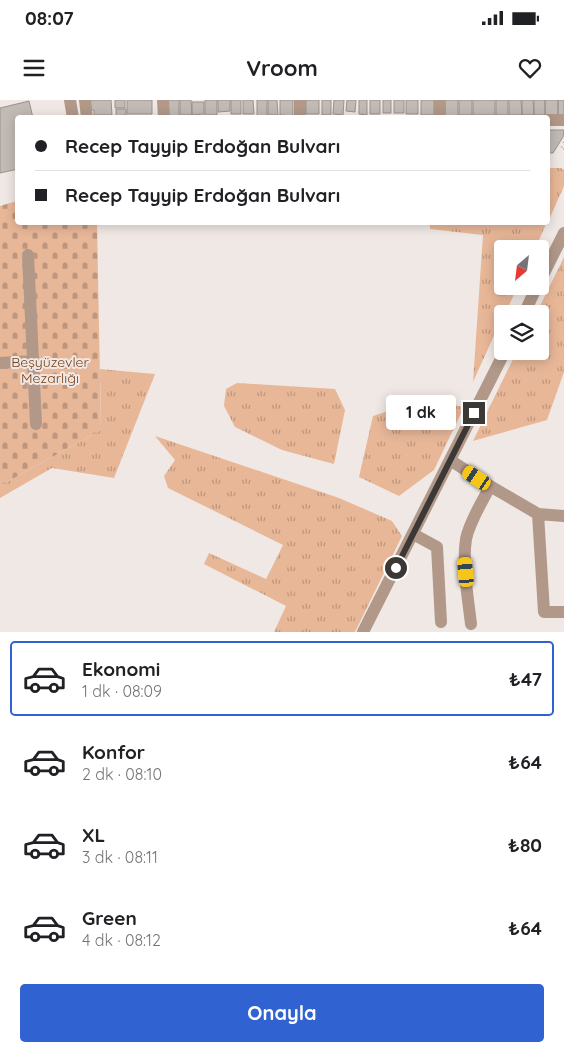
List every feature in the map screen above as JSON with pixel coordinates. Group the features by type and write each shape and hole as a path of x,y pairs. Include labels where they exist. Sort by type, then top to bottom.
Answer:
{"street":[{"path":"70,100 72,115"},
{"path":"85,100 88,115"},
{"path":"163,100 164,115"},
{"path":"300,100 300,115"},
{"path":"440,100 440,115"},
{"path":"550,120 564,120"},
{"path":"549,263 564,234"},
{"path":"28,255 36,424"},
{"path":"0,363 33,360"},
{"path":"363,632 413,534 415,520 450,460 500,360"},
{"path":"450,460 538,514 564,516"},
{"path":"470,624 465,554 466,538 490,486"},
{"path":"538,514 544,612 564,612"},
{"path":"413,534 436,547 442,622"}],"path":[{"path":"564,142 561,149 564,149"}],"green space":[{"path":"550,168 561,168 564,170 564,186 550,218"},
{"name":"Beşyüzevler Mezarlığı","path":"15,202 15,225 97,225 101,430 0,486 0,206"},
{"path":"430,225 546,225 539,240 494,240 494,295 514,295 509,305 494,305 494,336 473,382 483,235 430,229"},
{"path":"564,257 564,372 547,420 473,441 513,360 549,360 549,305 540,305 545,295 549,295 549,288"},
{"path":"100,369 155,374 114,478 52,468 0,498 0,486 101,430"},
{"path":"237,383 335,389 345,410 334,464 282,450 235,427 224,406 226,389"},
{"path":"422,400 464,407 434,470 399,496 359,477 373,416"},
{"path":"155,436 339,498 392,521 402,536 355,632 274,632 286,606 204,564 209,553 266,579 283,545 168,488 164,476 175,460"}],"building":[{"path":"89,100 111,100 112,115 94,115 94,110 91,110"},
{"path":"115,100 125,100 125,108 115,108"},
{"path":"127,100 152,100 152,114 127,114"},
{"path":"167,100 179,100 179,115 167,115"},
{"path":"180,100 191,100 192,115 180,115"},
{"path":"205,100 217,100 217,115 205,115"},
{"path":"218,100 230,100 230,111 218,112"},
{"path":"231,100 241,100 241,114 231,114"},
{"path":"243,100 253,100 254,114 243,114"},
{"path":"257,100 267,100 267,115 257,115"},
{"path":"268,100 277,100 278,115 268,115"},
{"path":"280,100 293,100 293,115 280,115"},
{"path":"306,100 319,100 319,114 306,114"},
{"path":"322,100 331,100 331,115 322,115"},
{"path":"334,100 344,100 343,115 333,114"},
{"path":"347,100 356,100 355,112 346,111"},
{"path":"359,100 367,100 367,115 359,114"},
{"path":"370,100 380,100 380,114 370,114"},
{"path":"383,100 391,100 391,113 383,113"},
{"path":"394,100 404,100 404,113 394,113"},
{"path":"406,100 418,100 418,114 406,114"},
{"path":"421,100 434,100 434,115 421,115"},
{"path":"444,100 458,100 458,115 444,115"},
{"path":"459,100 472,100 472,115 459,115"},
{"path":"473,100 495,100 495,115 473,115"},
{"path":"496,100 508,100 508,115 496,115"},
{"path":"509,100 521,100 522,115 509,115"},
{"path":"522,100 533,100 534,115 522,115"},
{"path":"534,100 545,100 545,115 534,115"},
{"path":"545,100 558,100 558,115 545,115"},
{"path":"558,100 564,100 564,115 558,115"},
{"path":"29,101 32,115 15,115 15,170 0,173 0,108"},
{"path":"192,102 204,102 204,114 192,115"},
{"path":"116,109 126,109 126,115 116,115"},
{"path":"550,130 564,130 563,137 553,153 550,153"}],"route":[{"path":"396,568 474,413"}]}
